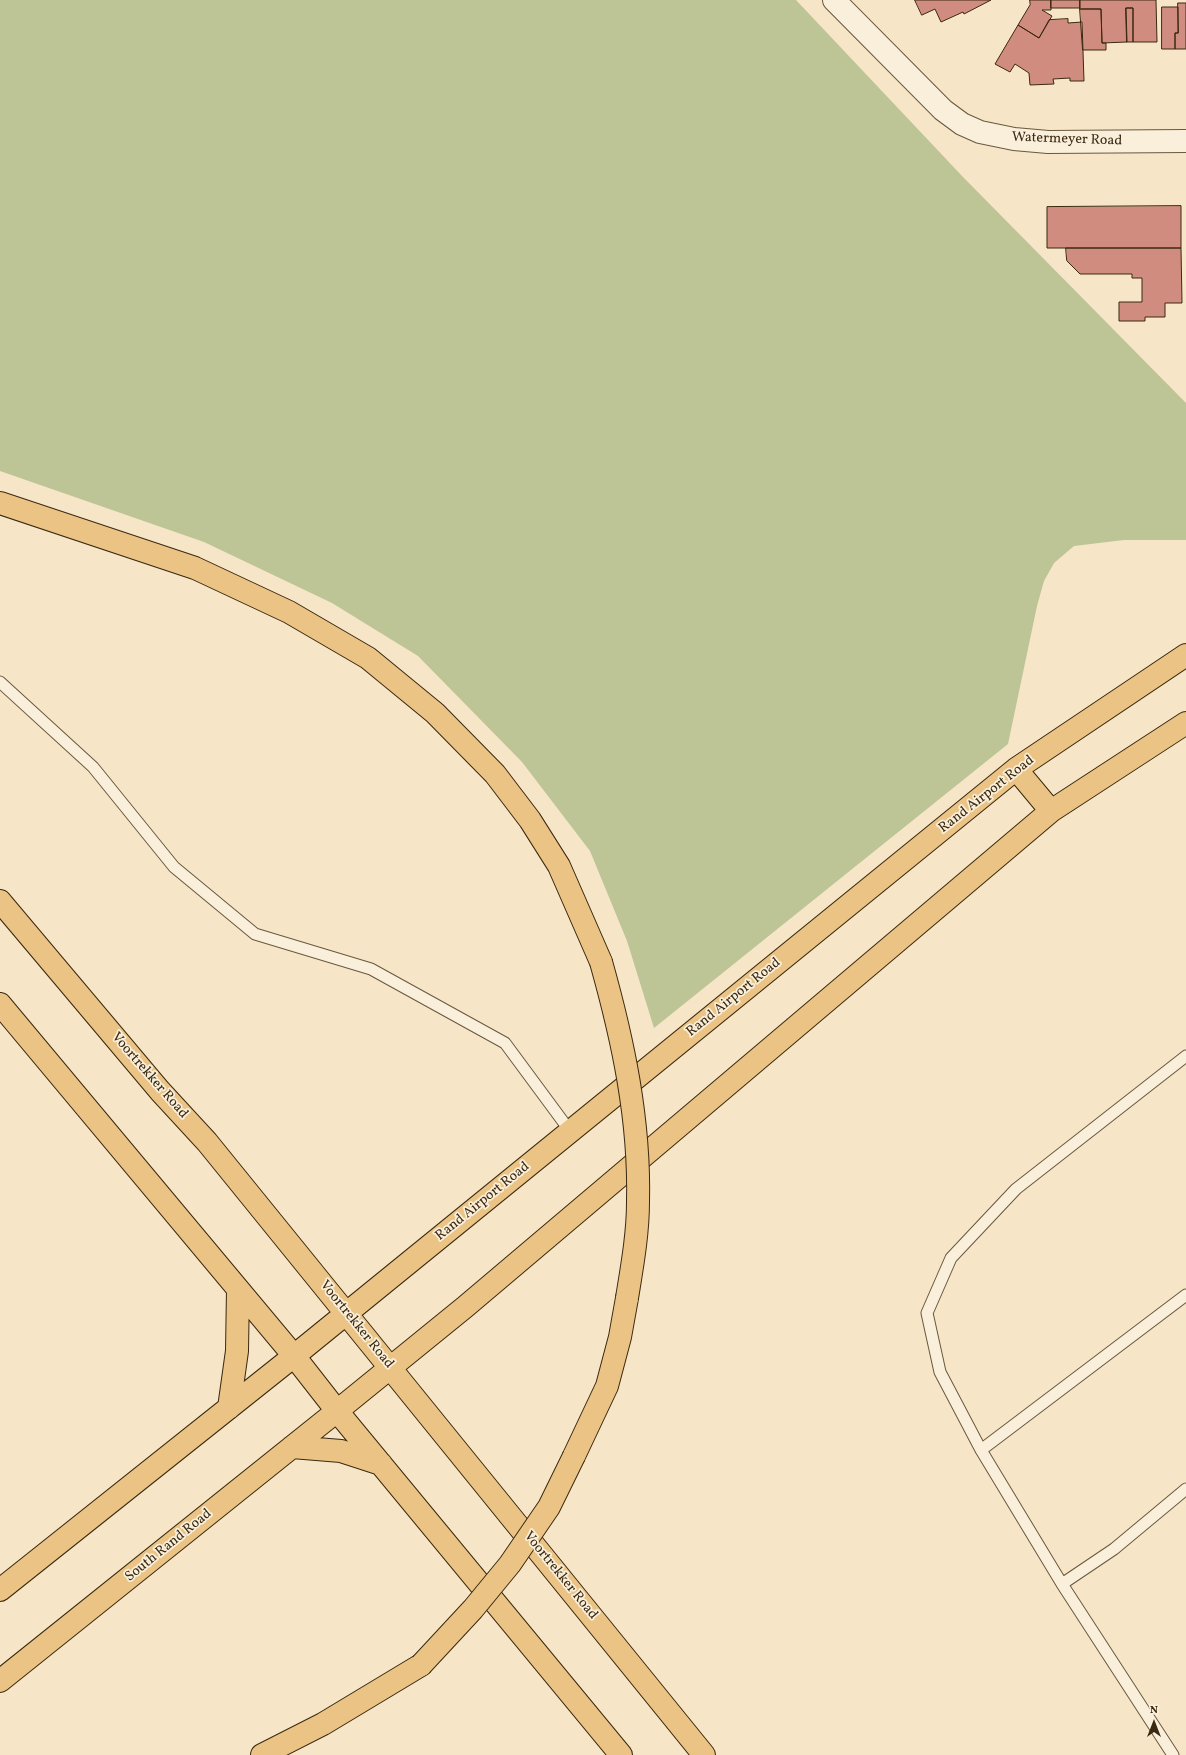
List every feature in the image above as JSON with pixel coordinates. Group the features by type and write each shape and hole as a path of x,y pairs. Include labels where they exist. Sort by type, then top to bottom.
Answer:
{"main road":[{"path":"0,503 195,568 289,612 368,658 435,713 496,774 530,820 559,866 601,962 619,1027 631,1098 638,1166 638,1203 633,1260 620,1337 607,1386 549,1507 510,1564 473,1609 421,1664 323,1724 262,1755"},
{"name":"Rand Airport Road","path":"294,1356 1016,769 1186,655"},
{"path":"337,1411 471,1302 1051,811 1186,723"},
{"path":"1016,769 1051,811"},
{"name":"Voortrekker Road","path":"0,900 160,1091 207,1142 704,1755"},
{"path":"0,1004 294,1356 337,1411 621,1755"},
{"path":"229,1408 237,1351 238,1289"},
{"path":"0,1590 294,1356"},
{"name":"South Rand Road","path":"0,1681 337,1411"},
{"path":"292,1448 341,1452 381,1464"}],"street":[{"name":"Watermeyer Road","path":"834,0 943,110 962,124 980,132 1014,139 1048,142 1186,141"}],"lane":[{"path":"0,682 93,767 174,867 254,934 371,969 505,1043 570,1131"},
{"path":"1173,1755 1062,1584 981,1450 940,1372 927,1313 951,1258 1016,1189 1186,1056"},
{"path":"981,1450 1186,1295"},
{"path":"1062,1584 1114,1549 1186,1489"}],"green space":[{"path":"0,0 796,0 963,177 1186,403 1186,540 1124,540 1074,546 1054,563 1044,581 1037,606 1008,744 654,1028 627,941 590,851 522,762 418,656 332,603 204,542 0,471"}],"building":[{"path":"915,0 991,0 964,14 963,12 941,22 935,9 922,15"},
{"path":"1030,0 1051,0 1051,10 1042,10 1052,16 1039,38 1018,25 1030,5"},
{"path":"1051,0 1080,0 1080,8 1051,8"},
{"path":"1080,0 1156,0 1157,42 1133,42 1133,8 1126,8 1127,42 1102,43 1101,9 1080,9"},
{"path":"1178,3 1186,3 1186,49 1175,49 1175,33 1178,33"},
{"path":"1162,7 1178,7 1178,33 1175,33 1175,49 1162,49"},
{"path":"1126,8 1133,8 1133,42 1127,42"},
{"path":"1080,9 1101,9 1102,43 1106,43 1106,50 1083,50"},
{"path":"1068,19 1068,23 1082,22 1084,81 1070,81 1070,78 1053,79 1054,84 1030,85 1029,73 1015,64 1010,72 995,64 1018,25 1039,38 1049,20"},
{"path":"1181,206 1181,248 1047,248 1047,207"},
{"path":"1066,248 1181,248 1182,303 1165,303 1165,317 1145,317 1145,321 1119,321 1119,302 1142,302 1142,278 1132,278 1132,274 1080,274 1067,261"}]}
